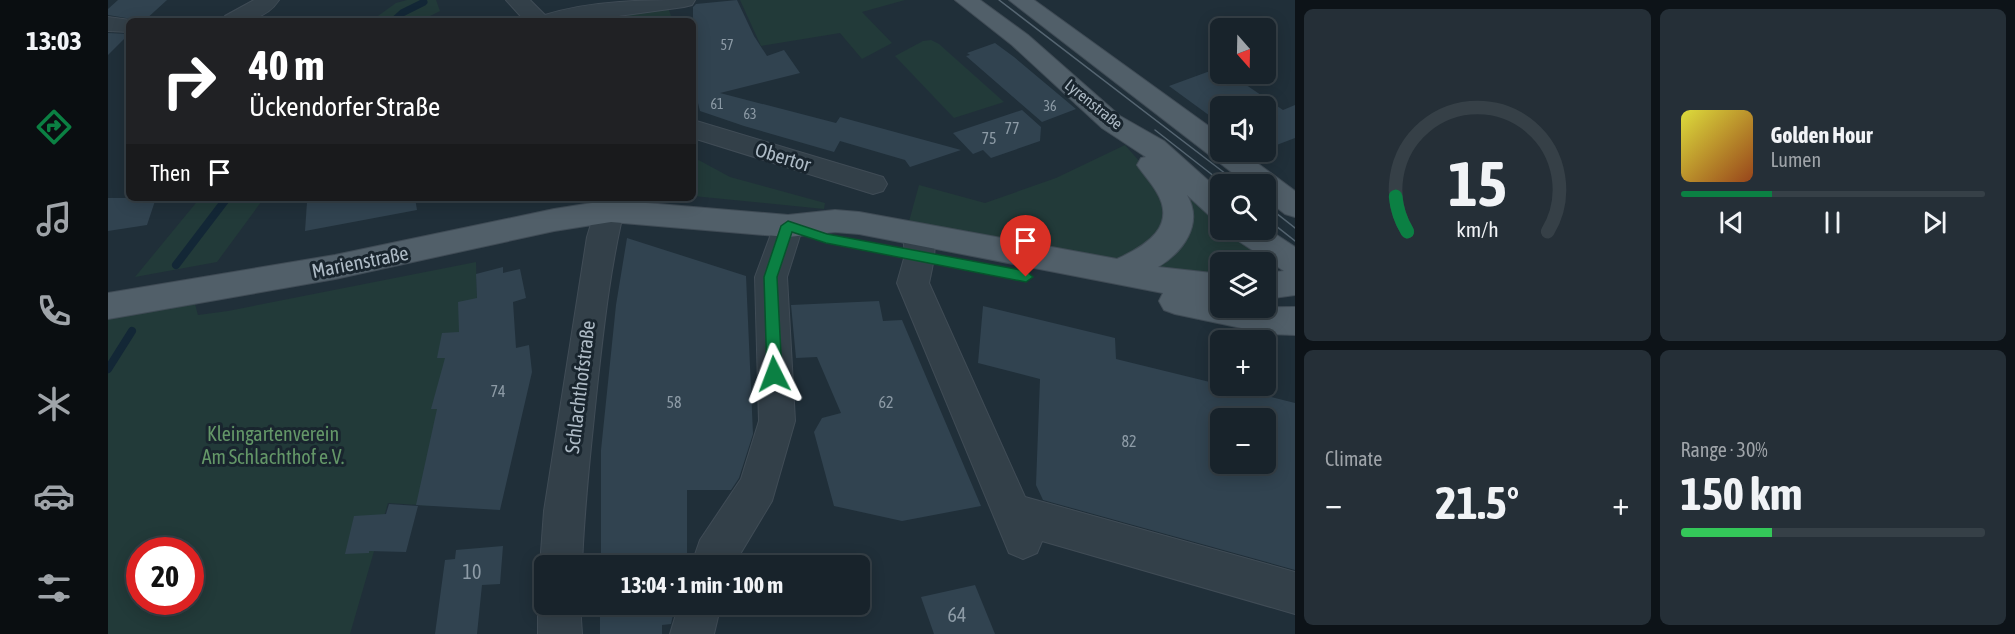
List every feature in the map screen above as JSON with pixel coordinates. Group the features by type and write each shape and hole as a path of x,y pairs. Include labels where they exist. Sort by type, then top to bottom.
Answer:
{"main road":[{"name":"Lyrenstraße","path":"966,0 1020,40 1112,122 1154,148 1210,199"},
{"name":"Lyrenstraße","path":"1020,0 1210,141"},
{"path":"1112,122 1169,186 1177,203 1178,220 1178,230 1167,245 1149,260 1118,272"},
{"name":"Lyrenstraße","path":"1238,162 1295,206"},
{"name":"Marienstraße","path":"108,306 335,267 554,220 612,204 788,226 826,238 919,245"},
{"path":"1261,240 1295,262"},
{"path":"919,245 1210,286"},
{"path":"919,245 1069,285 1128,292 1270,320 1295,321"},
{"path":"1276,285 1295,282"}],"street":[{"path":"239,18 254,11 268,0"},
{"path":"517,0 535,18"},
{"path":"558,18 684,0"},
{"path":"108,24 126,25"},
{"name":"Obertor","path":"696,130 873,184"},
{"name":"Schlachthofstraße","path":"562,555 564,511 585,346 602,237 612,204"},
{"path":"715,555 758,488 777,421 771,277 788,226"},
{"path":"919,245 913,283 1018,526 1295,593"},
{"path":"559,615 560,634"},
{"path":"692,634 697,615"}],"green space":[{"path":"407,0 436,0 440,11 426,18 375,18 396,3"},
{"path":"740,0 905,0 862,12 892,43 862,59 840,33 761,46"},
{"path":"668,7 671,16 669,18 609,18 605,15"},
{"path":"931,40 939,44 1004,102 954,118 895,56 923,41"},
{"path":"1125,145 1162,187 1192,198 1210,213 1210,240 1242,240 1255,252 1210,252 1210,279 908,225 919,185 985,203 1056,178"},
{"path":"696,159 730,177 825,203 824,209 696,196"},
{"path":"198,201 262,201 217,262 135,277"},
{"name":"Kleingartenverein Am Schlachthof e.V.","path":"476,262 477,298 434,506 388,503 350,634 108,634 108,310 193,297 198,315"}],"building":[{"path":"118,0 167,0 147,18 108,15 108,9"},
{"path":"737,0 754,36 767,56 784,50 800,73 720,93 836,123 840,117 961,150 910,167 905,160 840,141 834,152 700,111 696,99 696,18 693,18 693,7 696,4"},
{"path":"108,33 126,34 126,37 108,55"},
{"path":"995,43 1076,109 1042,122 966,56 970,55 967,53"},
{"path":"1210,71 1210,84 1245,84 1262,96 1210,96 1210,116 1169,86"},
{"path":"1276,105 1283,110 1295,105 1295,138 1276,145"},
{"path":"1022,110 1041,127 1040,141 991,158 983,150 973,154 953,133"},
{"path":"108,198 126,198 126,201 155,201 147,225 108,231"},
{"path":"416,201 417,210 305,231 307,202"},
{"path":"627,238 746,276 753,434 739,478 731,490 687,490 687,555 601,555 601,450 616,305"},
{"path":"503,267 503,273 520,269 526,298 513,302 516,348 529,345 532,372 500,510 416,505 437,409 431,409 445,358 437,358 442,333 459,332 458,302 477,298 476,274"},
{"path":"879,301 883,321 902,320 981,506 902,521 834,506 814,432 822,418 841,413 817,357 796,358 791,305"},
{"path":"983,306 1115,338 1116,359 1210,382 1210,396 1267,396 1295,403 1295,570 1043,500 1036,485 1040,379 978,363"},
{"path":"389,504 418,506 406,552 369,551 369,553 345,554 354,516 386,514"},
{"path":"503,546 500,584 482,585 477,634 435,634 445,560 455,559 456,550"},
{"path":"975,585 995,634 934,634 921,597"},
{"path":"600,615 673,615 671,624 662,625 662,634 600,634"}],"waterway":[{"path":"396,18 424,2"},
{"path":"176,265 225,201"},
{"path":"108,369 132,331"}],"tram line":[{"path":"999,0 1226,174"},
{"path":"1155,130 1211,174"},
{"path":"1276,213 1295,228"},
{"path":"1276,226 1295,241"}],"route":[{"path":"774,374 771,277 788,226 826,238 1026,277"}]}
